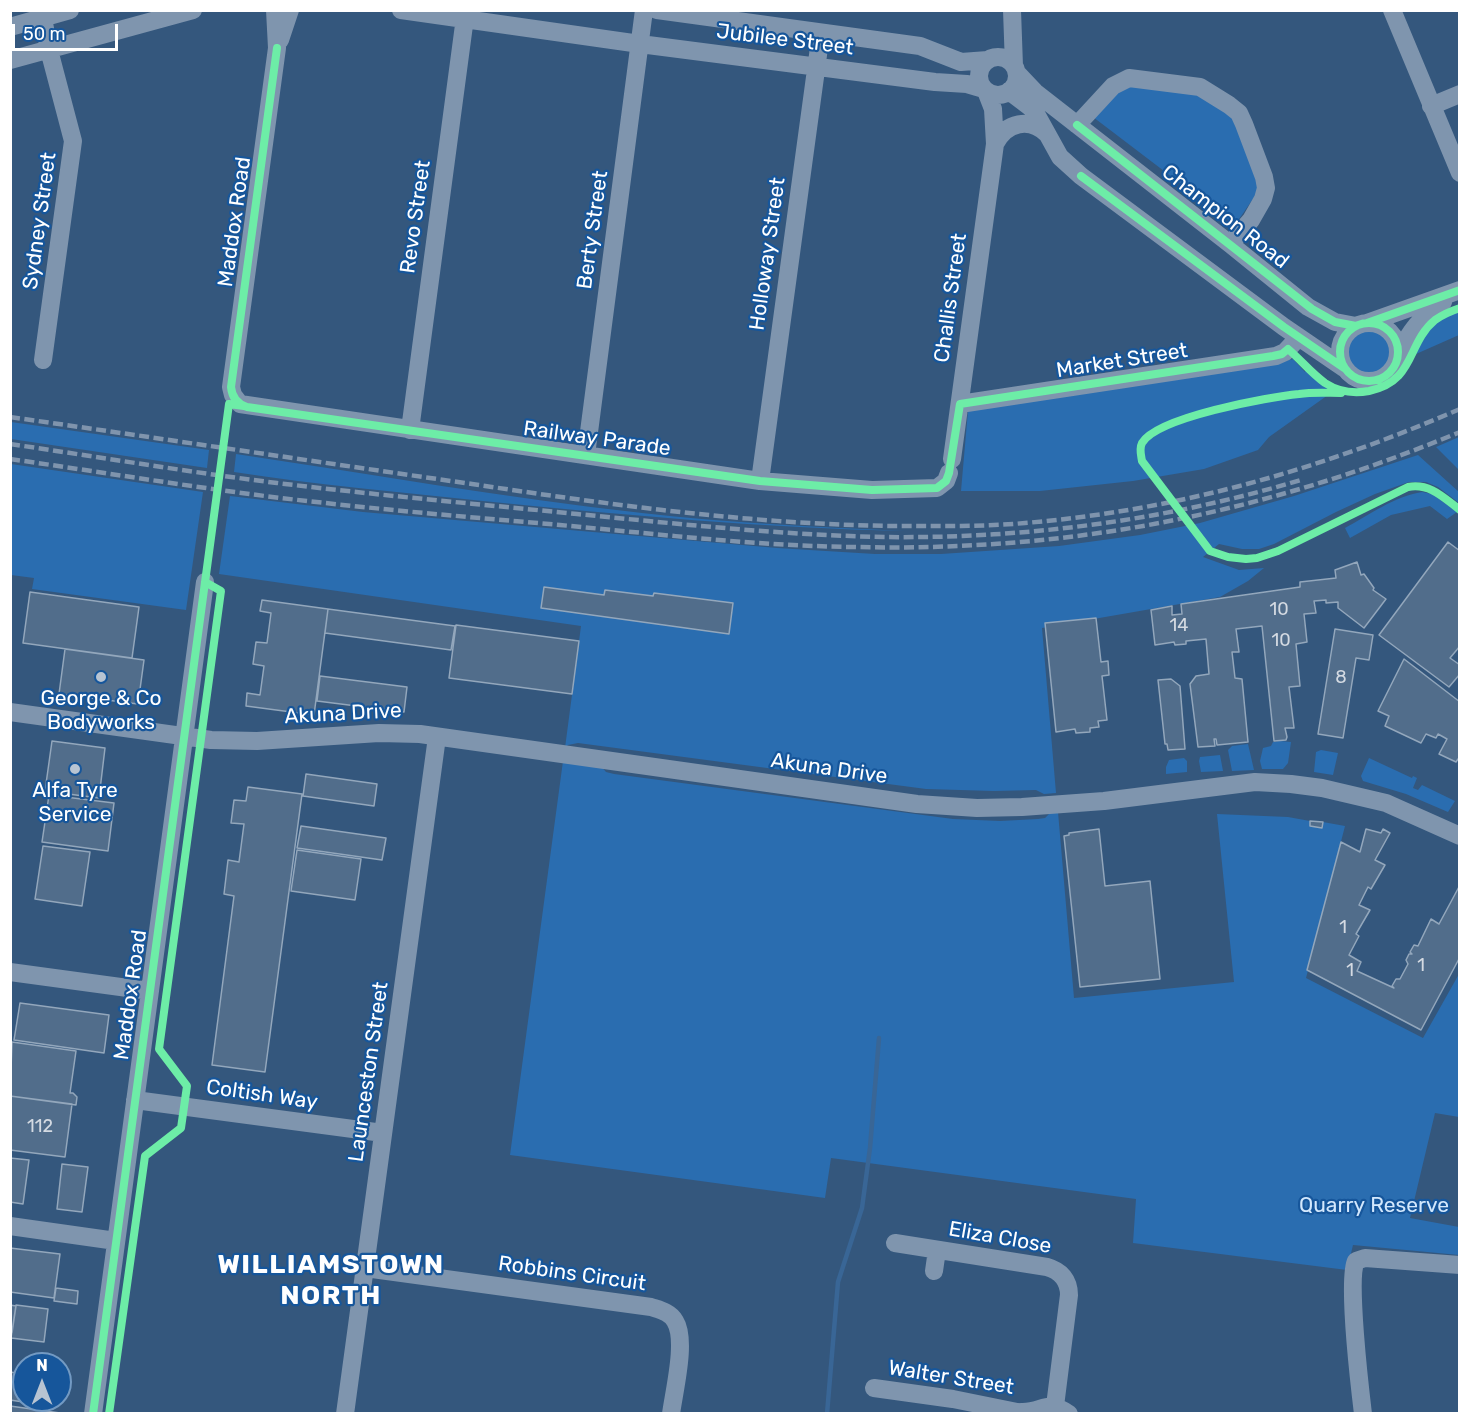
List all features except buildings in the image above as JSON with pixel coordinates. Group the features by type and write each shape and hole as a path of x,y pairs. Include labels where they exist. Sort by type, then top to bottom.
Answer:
{"street":[{"path":"10,27 70,10"},
{"path":"10,60 193,10"},
{"name":"Maddox Road","path":"235,399 231,387 277,48 275,10"},
{"name":"Maddox Road","path":"277,48 290,10"},
{"name":"Jubilee Street","path":"401,10 465,15 640,44 935,82 967,84 985,90"},
{"name":"Berty Street","path":"586,455 645,10"},
{"name":"Jubilee Street","path":"657,10 920,46 961,62 989,59"},
{"path":"1012,10 1016,83 1009,91 997,95 985,90 979,75 981,66 989,59 999,46 1012,10"},
{"path":"1392,10 1460,172"},
{"name":"Revo Street","path":"410,430 465,15"},
{"name":"Sydney Street","path":"43,18 73,141 43,360"},
{"name":"Holloway Street","path":"760,481 821,33"},
{"path":"989,59 1003,57 1015,69"},
{"name":"Champion Road","path":"1015,69 1035,92 1312,309 1335,322 1361,324"},
{"path":"1077,125 1113,86 1129,78 1200,87 1229,105 1239,113 1244,124 1266,188 1263,199 1251,220 1230,244"},
{"name":"Challis Street","path":"950,466 995,144 993,109 985,90"},
{"path":"1009,91 1034,110 1060,157 1081,176 1359,380 1376,381 1390,373 1413,329 1426,314 1460,291"},
{"name":"Challis Street","path":"995,144 1005,115 1009,91"},
{"path":"1431,106 1460,94"},
{"path":"995,144 1006,129 1024,123 1036,125 1047,134"},
{"path":"1344,368 1339,348 1345,335 1361,324 1460,291"},
{"path":"1361,324 1381,325 1396,342 1398,355"},
{"name":"Market Street","path":"960,404 1273,356 1285,352 1299,336"},
{"name":"Railway Parade","path":"235,399 246,407 760,481 872,490 938,488 946,481 950,466"},
{"name":"Maddox Road","path":"93,1413 205,582"},
{"name":"Akuna Drive","path":"10,712 233,741 379,733 437,736 917,804 977,808 1104,801 1255,782 1291,784 1322,788 1386,803 1460,836"},
{"name":"Launceston Street","path":"345,1413 437,736"},
{"path":"10,972 150,991"},
{"name":"Coltish Way","path":"135,1100 383,1134"},
{"path":"10,1226 117,1241"},
{"name":"Eliza Close","path":"895,1244 1051,1268 1064,1277 1069,1288 1069,1295 1059,1411"},
{"path":"934,1271 938,1250"},
{"path":"1363,1413 1357,1352 1354,1265 1360,1258 1460,1265"},
{"name":"Robbins Circuit","path":"365,1268 651,1307 664,1311 675,1319 680,1332 671,1413"},
{"name":"Walter Street","path":"874,1389 940,1406 1024,1413 1046,1406 1059,1411"}],"green space":[{"path":"1122,84 1194,90 1229,111 1257,174 1257,193 1235,225 1093,117"},
{"path":"1459,309 1459,335 1416,354 1432,326"},
{"path":"1368,329 1384,336 1391,352 1384,368 1368,375 1352,368 1345,352 1352,336"},
{"path":"1293,359 1305,372 1306,369 1319,382 1338,392 1324,391 1328,395 1269,437 1258,450 1204,469 1133,481 1040,491 961,491 968,411 1259,367"},
{"path":"11,422 209,450 207,468 11,439"},
{"path":"1459,437 1459,470 1436,447"},
{"path":"236,454 489,493 642,513 741,522 906,531 800,527 694,520 327,485 234,472"},
{"path":"1418,455 1459,492 1459,503 1438,487 1426,482 1409,482 1375,494 1274,544 1259,549 1242,549 1219,544 1203,557 1239,570 1264,568 1248,581 1220,597 1042,628 1056,793 1044,794 1036,790 926,789 578,743 565,748 581,626 219,574 230,496 363,512 777,548 875,554 941,554 1059,546 1140,535 1200,523 1294,496"},
{"path":"11,464 203,492 186,610 32,589 34,578 11,575"},
{"path":"1422,492 1432,494 1457,512 1447,519 1430,506 1391,515 1350,538 1345,528 1392,502"},
{"path":"1280,741 1291,742 1288,763 1283,769 1262,769 1260,761 1263,748"},
{"path":"1248,744 1254,770 1232,771 1228,750 1232,746"},
{"path":"1321,750 1338,753 1333,775 1314,772 1316,752"},
{"path":"1220,755 1223,771 1201,772 1200,757"},
{"path":"1184,758 1187,761 1187,772 1166,774 1169,760"},
{"path":"1369,758 1412,778 1413,776 1417,778 1413,788 1418,790 1422,785 1455,801 1448,812 1406,794 1363,781 1361,776"},
{"name":"Quarry Reserve","path":"563,761 600,765 606,772 614,774 953,819 1000,821 1038,819 1058,812 1074,998 1234,982 1217,814 1288,817 1310,821 1310,826 1322,828 1323,822 1345,826 1306,978 1423,1038 1459,974 1459,1117 1435,1113 1410,1218 1459,1227 1459,1255 1353,1245 1347,1270 1133,1243 1136,1199 831,1158 825,1198 510,1155"}],"waterway":[{"path":"827,1414 838,1282 862,1208 870,1148 879,1038"}],"railway":[{"path":"10,417 629,506 786,522 975,526 1082,517 1138,508 1247,484 1354,451 1460,409"},
{"path":"10,459 247,494 421,513 744,542 855,547 935,547 1012,543 1089,534 1164,522 1238,506 1386,461 1460,432"},
{"path":"10,444 210,474 352,492 654,522 807,534 884,537 991,535 1097,524 1201,506 1304,479"}],"cycle path":[{"path":"277,48 231,387 236,400 247,407 760,481 872,490 937,488 946,481 949,473 960,404 1273,356 1282,354 1288,349 1330,386 1346,392 1369,391 1395,379 1409,361 1419,340 1435,320 1460,308"},
{"path":"1077,125 1312,309 1335,322 1356,326"},
{"path":"1081,176 1284,327 1344,368"},
{"path":"1367,323 1460,290"},
{"path":"1363,323 1375,323 1390,331 1398,346 1398,352 1398,358 1390,373 1375,381 1363,381 1348,373 1340,358 1340,346 1348,331 1363,323"},
{"path":"1341,393 1284,396 1190,417 1152,434 1142,443 1140,452 1142,461 1210,551 1228,557 1257,558 1278,551 1408,487 1430,489 1460,510"},
{"path":"93,1414 229,404 244,406"},
{"path":"109,1414 145,1156 181,1128 187,1086 159,1049 221,591 205,582"}],"place":[{"name":"George & Co Bodyworks","path":"101,677"},
{"name":"Alfa Tyre Service","path":"75,769"}],"district":[{"name":"WILLIAMSTOWN NORTH","path":"331,1280"}]}
